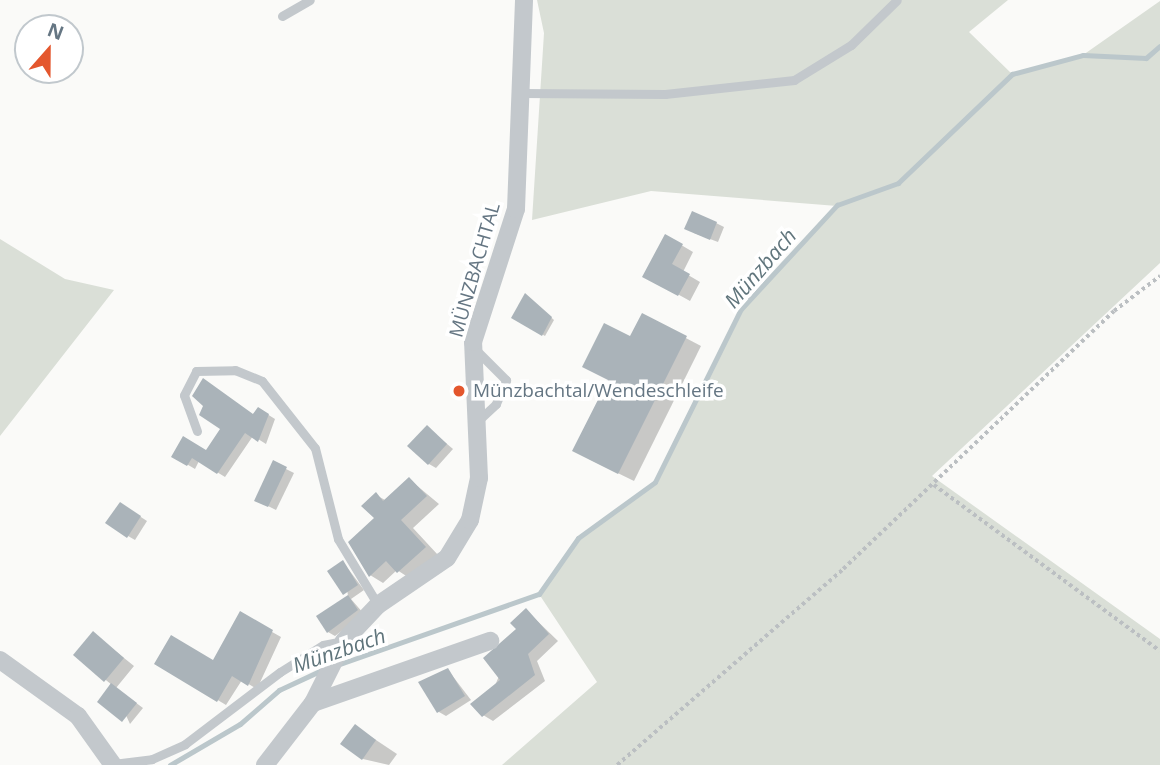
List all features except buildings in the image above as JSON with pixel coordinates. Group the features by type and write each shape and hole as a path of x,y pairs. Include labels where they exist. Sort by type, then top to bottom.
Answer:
{"street":[{"name":"MÜNZBACHTAL","path":"265,765 313,703 341,646 377,605 447,558 470,520 479,478 474,425 473,347 516,209 524,0"},
{"path":"313,703 490,641"},
{"path":"0,660 78,716 113,764"}],"lane":[{"path":"282,16 310,0"},
{"path":"522,93 665,94 794,80 851,45 897,0"},
{"path":"473,347 506,380 496,404 474,425"},
{"path":"197,431 184,395 196,371 235,370 262,381 315,448 338,539 377,605"},
{"path":"113,764 152,759 185,744 290,665 323,645 341,646"}],"path":[{"path":"617,765 934,485 1114,311 1160,276"},
{"path":"934,485 1160,651"}],"shaded area":[{"path":"537,0 1008,0 969,32 1012,74 1083,55 1160,1 1160,263 932,476 1160,639 1160,765 502,765 597,682 539,594 578,538 655,482 741,309 837,206 651,191 532,220 544,33"},
{"path":"0,239 65,279 114,290 0,436"}],"waterway":[{"name":"Münzbach","path":"337,665 539,594 578,538 655,482 741,309 837,205 898,183 1012,74 1083,55 1146,58 1160,46"},
{"name":"Münzbach","path":"170,765 240,724 279,690 324,669"}],"place":[{"name":"Münzbachtal/Wendeschleife","path":"459,391"}]}
